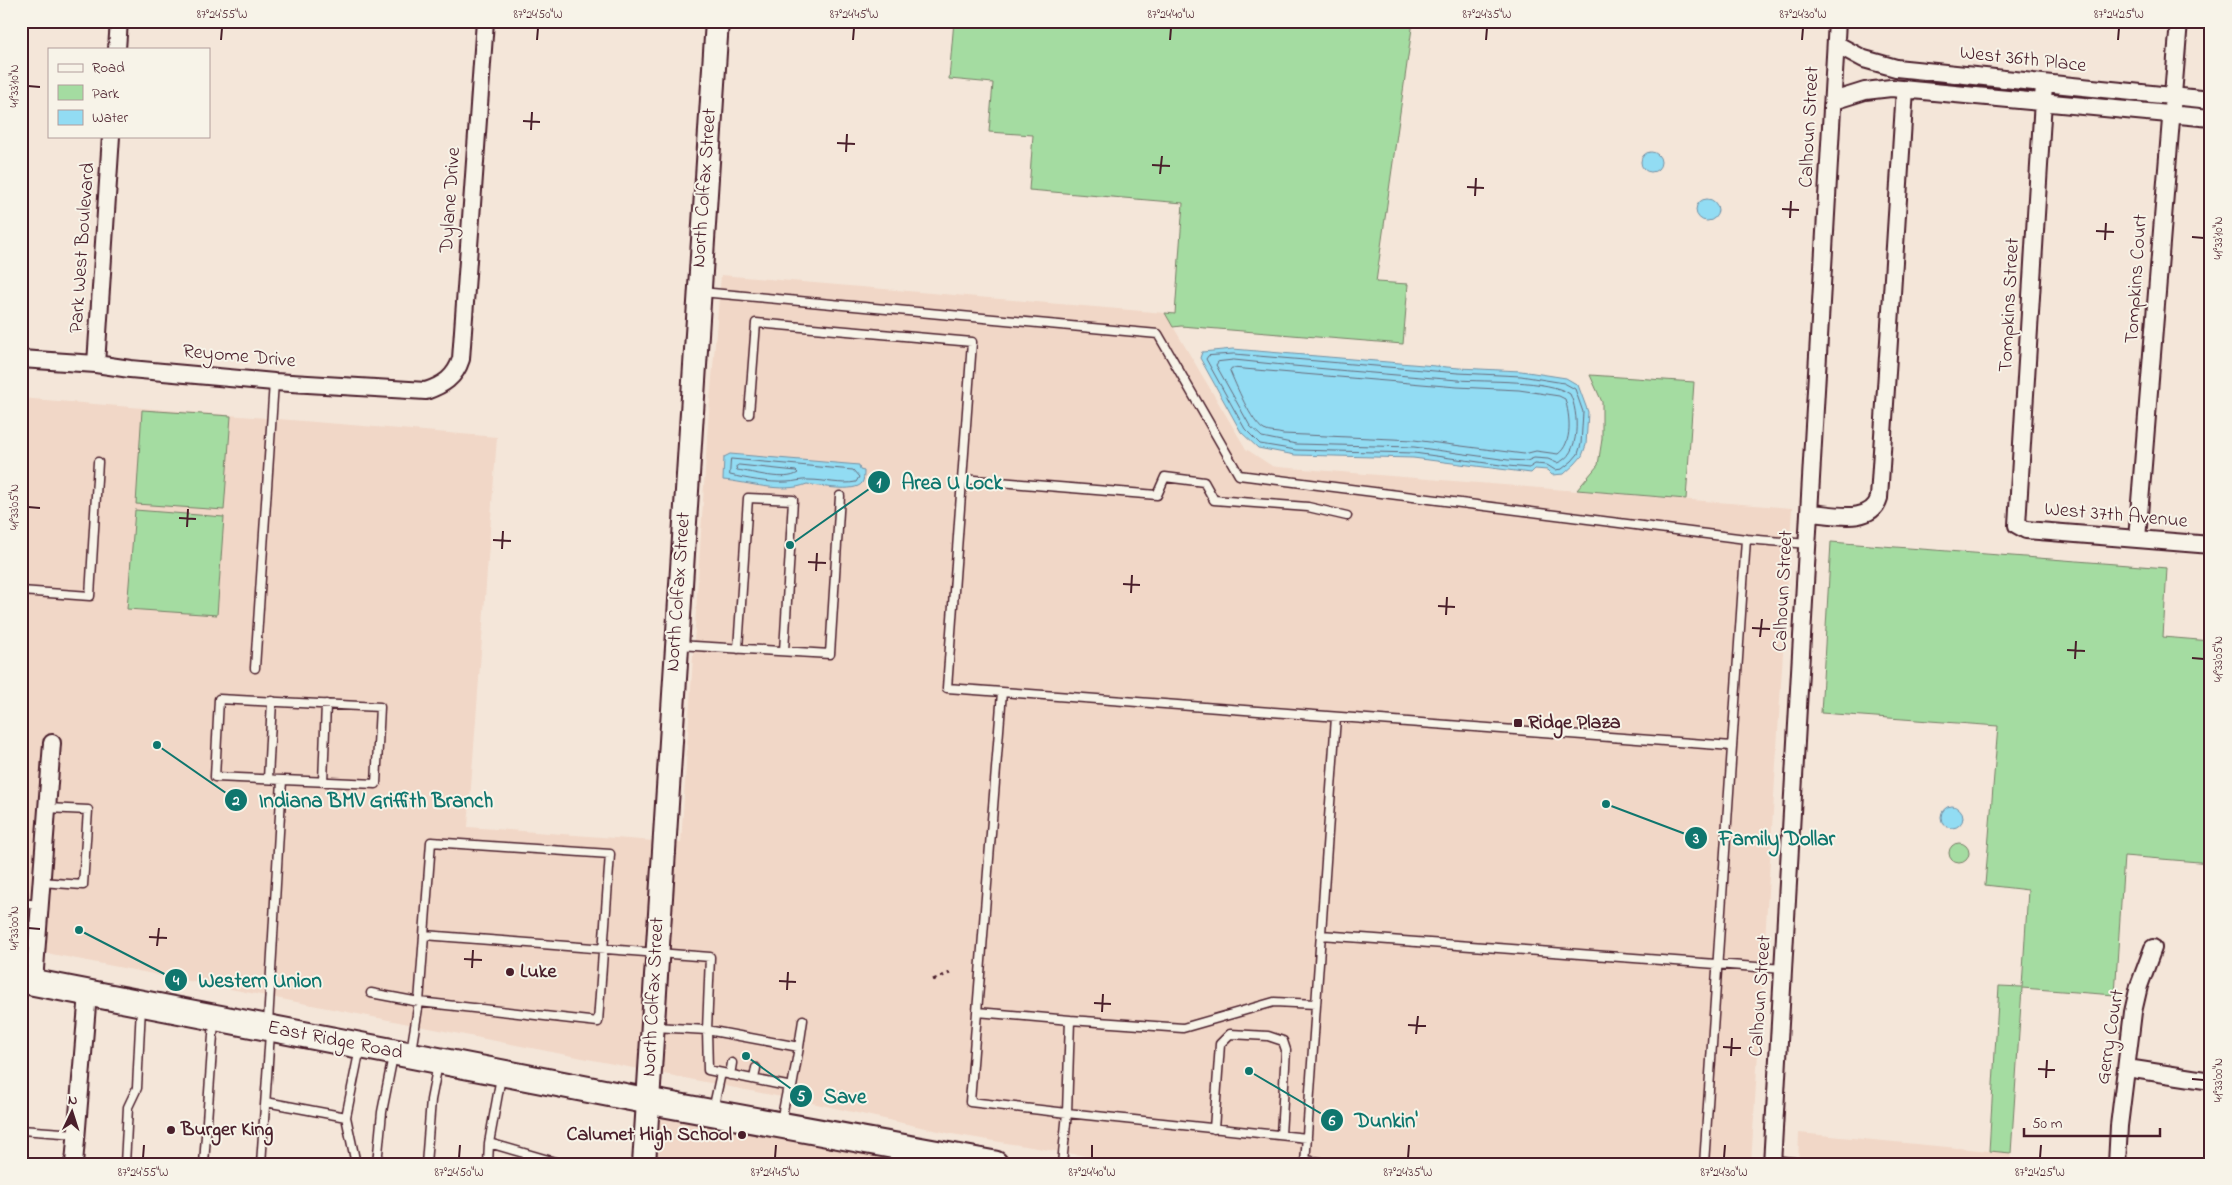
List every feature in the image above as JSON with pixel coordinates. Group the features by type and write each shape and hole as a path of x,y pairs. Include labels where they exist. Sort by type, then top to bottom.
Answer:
{"main road":[{"name":"East Ridge Road","path":"28,981 648,1101 995,1164"}],"street":[{"path":"117,48 119,21"},
{"name":"Dylane Drive","path":"450,379 461,359 485,21"},
{"name":"North Colfax Street","path":"644,1164 716,21"},
{"name":"Calhoun Street","path":"1772,1162 1837,21"},
{"name":"Tompkins Court","path":"2137,539 2179,21"},
{"name":"West 36th Place","path":"1836,44 1864,59 1896,68 2211,100"},
{"name":"Tompkins Street","path":"2019,528 2016,522 2044,84"},
{"name":"West 36th Place","path":"1833,101 1875,89 1906,89 2211,118"},
{"path":"1810,513 1858,516 1873,510 1877,505 1880,491 1906,89"},
{"name":"Park West Boulevard","path":"96,364 111,138"},
{"name":"Reyome Drive","path":"21,359 96,364 130,369 274,382 426,391 442,386 450,379"},
{"name":"West 37th Avenue","path":"2019,528 2211,545"},
{"path":"28,981 39,905 52,743"},
{"name":"Gerry Court","path":"2117,1164 2119,1126 2135,1003 2154,948"},
{"path":"74,1164 88,993"},
{"path":"2127,1068 2211,1081"}],"lane":[{"path":"699,292 1158,334 1240,475 1746,540 1808,544"},
{"path":"749,414 756,323 972,342 947,688 1732,746"},
{"path":"255,668 274,382"},
{"path":"21,591 90,596 98,462"},
{"path":"962,479 1157,495 1165,477 1204,482 1214,500 1308,507 1347,516"},
{"path":"676,645 830,654 840,496"},
{"path":"738,648 748,498 793,500 784,651"},
{"path":"1704,1164 1746,540"},
{"path":"1002,692 970,1102 1307,1138"},
{"path":"219,699 272,701 380,707 376,784 215,777 219,699"},
{"path":"268,779 272,701"},
{"path":"323,782 326,704"},
{"path":"1333,1164 1305,1162 1336,717"},
{"path":"261,1164 266,1102 282,780"},
{"path":"41,882 83,885 88,810 47,808"},
{"path":"371,993 419,1002 598,1022 610,854 431,842 419,1002 382,1112 377,1164"},
{"path":"21,903 39,905"},
{"path":"424,934 710,957 707,1030 708,1070 721,1073 792,1087 803,1020"},
{"path":"1321,935 1784,969"},
{"path":"977,1012 1184,1028 1274,1002 1316,1004"},
{"path":"125,1164 128,1107 136,1088 141,1003"},
{"path":"204,1164 214,1017"},
{"path":"1062,1164 1067,1113 1070,1020"},
{"path":"652,1027 707,1030 738,1036 761,1044 799,1046"},
{"path":"1214,1129 1220,1044 1230,1034 1268,1036 1283,1041 1286,1050 1280,1135"},
{"path":"736,1044 738,1036"},
{"path":"356,1164 346,1117 360,1046"},
{"path":"426,1164 431,1100 439,1061"},
{"path":"730,1075 732,1063"},
{"path":"754,1080 756,1068"},
{"path":"488,1164 489,1142 502,1073"},
{"path":"712,1112 721,1073"},
{"path":"781,1125 788,1086"},
{"path":"266,1102 346,1117"},
{"path":"21,1130 76,1134"},
{"path":"489,1142 562,1164"},
{"path":"1772,1162 1812,1164"}],"path":[{"path":"933,980 950,973"}],"shaded area":[{"path":"721,275 1165,313 1246,449 1272,466 1792,508 1751,1164 1133,1164 952,1134 812,1103 21,948 21,398 497,437 468,827 681,843 708,424"},
{"name":"Calumet High School","path":"648,1101 997,1164 644,1164"},
{"path":"1799,1133 2011,1153 2010,1164 1798,1164"}],"green space":[{"path":"954,21 1413,21 1376,282 1408,284 1403,344 1181,326 1173,327 1165,313 1175,314 1183,203 1029,190 1033,135 989,132 993,83 949,79"},
{"path":"1590,375 1694,382 1686,499 1577,490 1598,465 1602,439 1602,402"},
{"path":"142,410 231,416 224,510 136,504"},
{"path":"135,510 224,517 217,615 127,609"},
{"path":"1831,542 2167,568 2163,637 2211,641 2211,863 2124,856 2115,995 2022,988 2011,1153 1989,1151 1999,986 2022,987 2028,890 1985,885 1998,726 1821,713"},
{"path":"1959,843 1966,846 1969,853 1966,860 1959,863 1952,860 1949,853 1952,846"}],"water":[{"path":"1651,152 1658,155 1661,162 1658,169 1651,172 1644,169 1641,162 1644,155"},
{"path":"1707,199 1715,202 1718,210 1715,218 1707,221 1699,218 1696,210 1699,202"},
{"path":"1233,349 1459,368 1521,371 1566,378 1578,385 1588,412 1586,445 1582,456 1564,474 1552,475 1547,470 1535,469 1531,473 1413,458 1295,455 1258,448 1241,432 1200,358 1202,352"},
{"path":"730,454 859,465 860,470 864,471 864,479 858,486 852,488 807,484 797,487 776,488 723,480 724,457"},
{"path":"1952,806 1960,809 1963,817 1960,825 1952,828 1944,825 1941,817 1944,809"}],"place":[{"name":"Area U Lock","path":"790,545"},
{"name":"Ridge Plaza","path":"1518,723"},
{"name":"Indiana BMV Griffith Branch","path":"157,745"},
{"name":"Family Dollar","path":"1606,804"},
{"name":"Western Union","path":"79,930"},
{"name":"Luke","path":"510,972"},
{"name":"Save","path":"746,1056"},
{"name":"Dunkin'","path":"1249,1071"},
{"name":"Burger King","path":"171,1130"},
{"name":"Calumet High School","path":"742,1135"}]}
